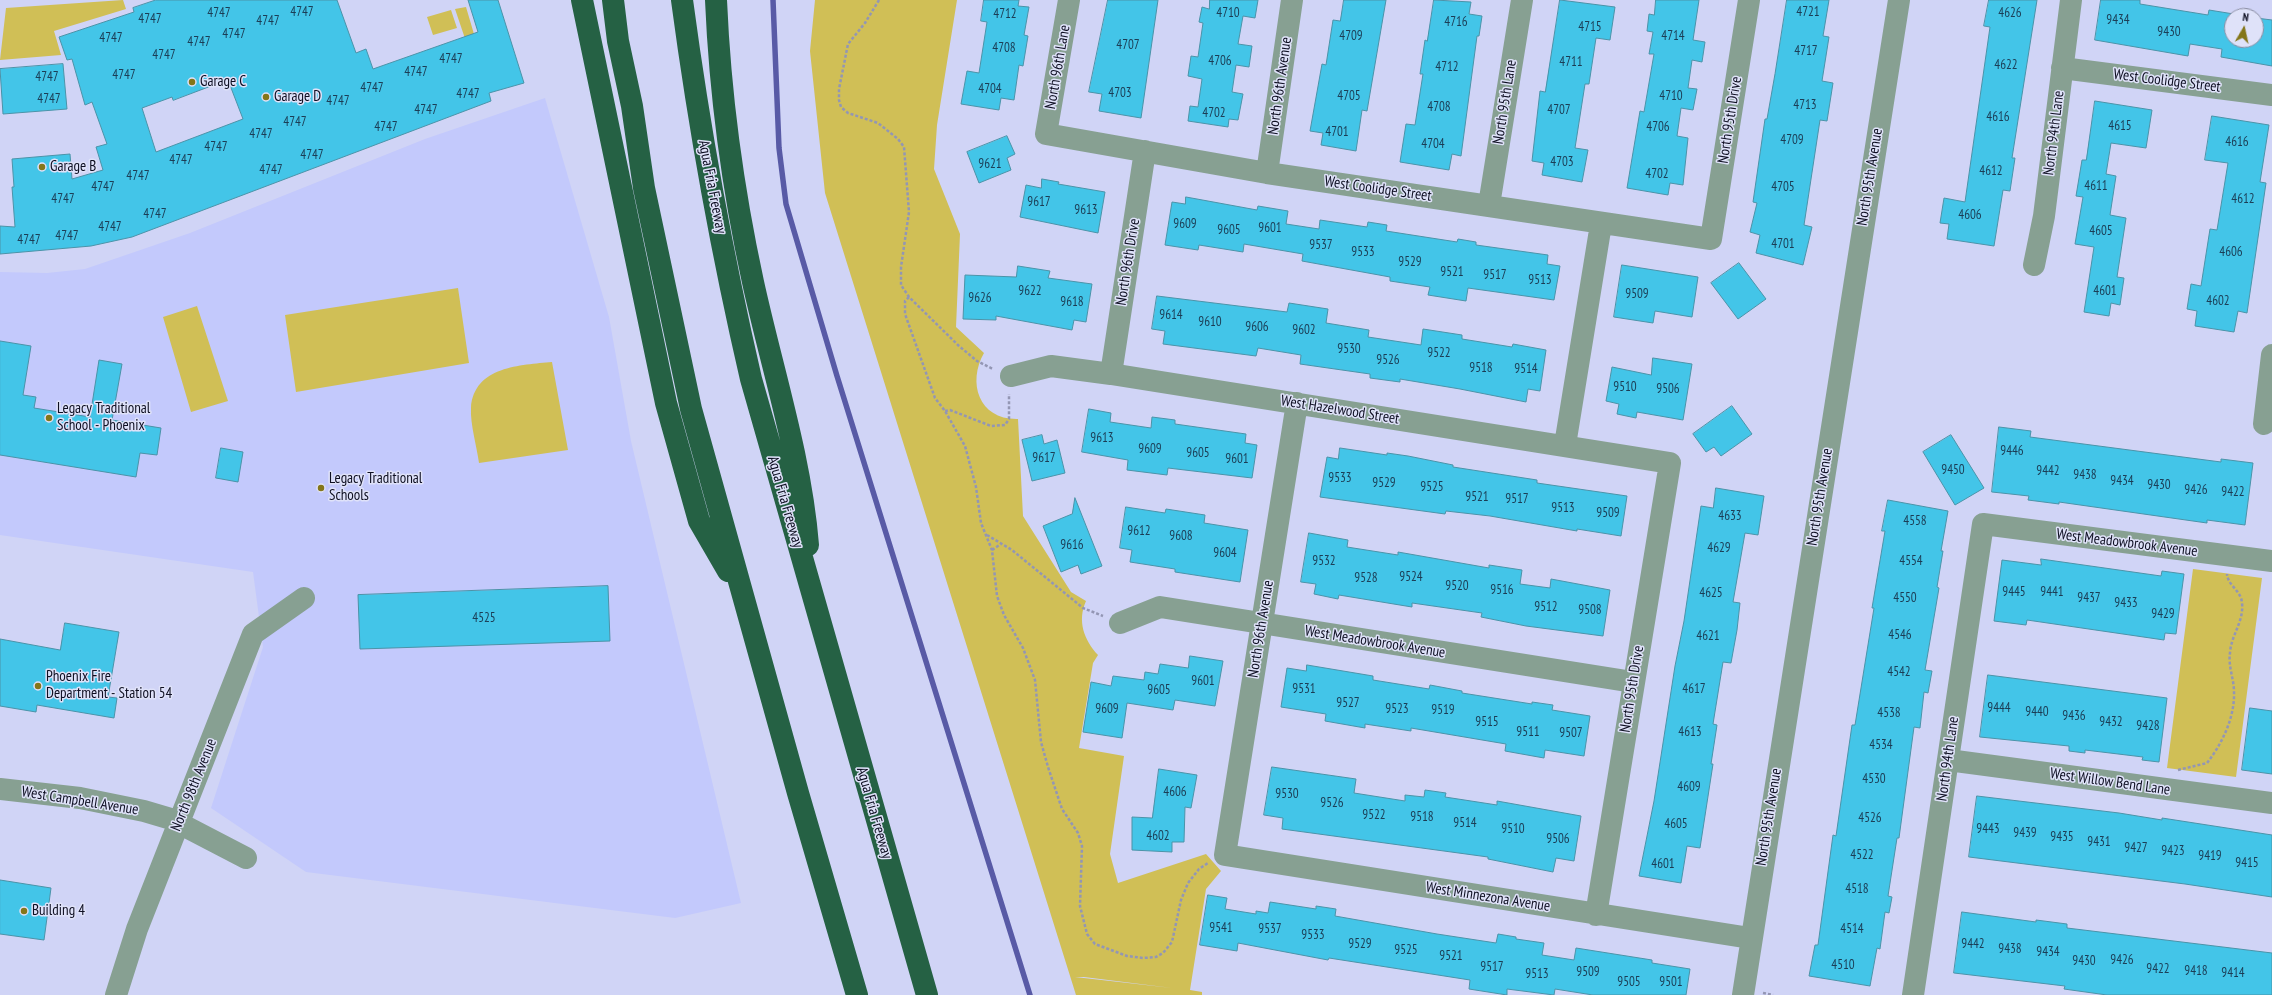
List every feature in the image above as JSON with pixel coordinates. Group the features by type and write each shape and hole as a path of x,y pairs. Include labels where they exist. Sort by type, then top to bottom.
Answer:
{"highway":[{"path":"582,0 666,404 698,521 742,596"},
{"path":"613,0 644,188 691,409 742,596 857,995"},
{"name":"Agua Fria Freeway","path":"682,0 697,108 737,318 751,379 927,995"},
{"path":"716,0 719,58 725,111 741,217 753,281 805,505 812,595"}],"street":[{"name":"North 96th Lane","path":"1046,134 1069,0"},
{"name":"North 96th Avenue","path":"1267,173 1292,0"},
{"name":"North 95th Lane","path":"1489,205 1522,0"},
{"name":"North 95th Drive","path":"1711,239 1749,0"},
{"name":"North 95th Avenue","path":"1743,995 1750,938 1899,0"},
{"name":"North 94th Lane","path":"2034,265 2044,216 2072,0"},
{"name":"West Coolidge Street","path":"2062,68 2272,95"},
{"name":"West Coolidge Street","path":"1046,134 1267,173 1489,205 1601,224 1711,239"},
{"name":"North 96th Drive","path":"1110,374 1145,151"},
{"path":"1565,446 1601,224"},
{"path":"2264,424 2272,355"},
{"name":"West Hazelwood Street","path":"1011,376 1051,366 1297,403 1670,463"},
{"name":"North 96th Avenue","path":"1225,856 1297,403"},
{"name":"North 95th Drive","path":"1596,915 1670,463"},
{"name":"North 94th Lane","path":"1913,995 1983,524"},
{"name":"West Meadowbrook Avenue","path":"1983,524 2272,561"},
{"name":"North 98th Avenue","path":"116,995 137,930 253,634 304,598"},
{"name":"West Meadowbrook Avenue","path":"1120,623 1160,607 1633,682"},
{"name":"West Willow Bend Lane","path":"1948,760 2272,803"},
{"name":"West Campbell Avenue","path":"0,789 80,798 144,811 179,823 246,858"},
{"name":"West Minnezona Avenue","path":"1225,856 1750,938"}],"path":[{"path":"879,0 865,23 848,44 839,89 839,100 841,107 848,113 878,123 893,135 904,147 910,212 900,276 901,285 909,297 977,361 1011,376 1010,419 1005,425 991,426 950,410 945,410"},
{"path":"909,297 905,301 905,314 930,386 935,398 945,410 965,446 976,487 981,523 992,550 997,596 1004,615 1023,648 1035,680 1042,742 1052,781 1062,809 1078,833 1082,846 1080,906 1087,934 1095,944 1127,956 1143,958 1156,957 1163,953 1172,942 1181,900 1188,883 1199,869 1211,861 1225,856"},
{"path":"986,535 1012,550 1083,608 1120,623"},
{"path":"992,550 1001,544"},
{"path":"2171,790 2172,776 2180,768 2201,766 2207,763 2221,741 2231,715 2234,693 2230,653 2242,616 2242,609 2239,593 2229,583 2227,577 2229,556"}],"shaded area":[{"path":"123,0 126,9 54,31 61,55 0,60 6,8"},
{"path":"815,0 957,0 937,125 934,169 960,234 956,327 984,353 979,364 977,376 977,387 980,398 994,413 1005,418 1018,419 1023,516 1071,592 1086,601 1082,616 1083,630 1089,643 1098,655 1093,663 1079,748 1124,756 1110,854 1118,883 1206,854 1221,871 1206,889 1190,990 1202,992 1202,995 1076,995 825,193 810,51","holes":["1075,977 1084,977 1172,988"]},
{"path":"466,7 484,68 476,71 455,9"},
{"path":"451,10 457,28 433,35 427,17"},
{"name":"Legacy Traditional Schools","path":"545,98 609,317 631,441 741,903 675,918 306,872 211,808 263,647 253,572 0,535 0,272 47,273 85,269 190,233 425,139"},
{"path":"458,288 469,363 296,392 285,315"},
{"path":"197,306 228,401 191,412 163,317"},
{"path":"552,362 568,450 479,463 471,408 474,394 481,384 490,376 501,370"},
{"path":"2193,569 2262,578 2236,777 2167,768"}],"building":[{"path":"156,0 337,0 356,53 366,49 373,69 478,32 468,0 498,0 524,83 489,93 491,101 132,237 91,246 0,254 0,226 15,227 12,187 14,187 12,159 70,154 72,179 103,170 96,147 107,144 92,102 85,105 72,59 67,60 59,37 134,12 133,8","holes":["228,80 243,119 156,152 142,108 172,97 173,100"]},
{"path":"984,0 1019,0 1018,6 1029,7 1024,35 1028,36 1023,66 1019,65 1014,100 1001,98 999,110 961,104 967,71 979,73 987,22 981,21"},
{"path":"1108,0 1158,0 1141,118 1099,111 1102,94 1089,92"},
{"path":"1210,0 1258,0 1255,18 1243,16 1238,44 1252,46 1249,67 1236,65 1232,92 1243,94 1238,120 1229,119 1228,127 1188,121 1190,106 1198,107 1202,79 1188,76 1191,56 1198,57 1203,23 1199,22 1202,7 1209,9"},
{"path":"1344,0 1386,0 1367,111 1362,110 1356,151 1321,145 1323,133 1310,131 1322,64 1326,65 1333,20 1340,21"},
{"path":"1434,0 1471,2 1469,14 1482,16 1479,36 1477,36 1461,156 1452,154 1449,170 1400,162 1406,124 1415,125 1423,74 1420,74 1425,40 1427,41"},
{"path":"1560,0 1615,7 1610,40 1596,38 1589,84 1585,84 1575,148 1588,150 1582,182 1542,175 1544,163 1532,161 1540,91 1545,92"},
{"path":"1656,0 1699,0 1693,40 1705,42 1702,62 1692,60 1688,88 1697,89 1693,110 1681,108 1677,136 1688,138 1683,185 1670,183 1668,195 1627,188 1640,111 1644,112 1654,54 1649,54 1653,32 1647,31 1649,14 1654,15"},
{"path":"1787,0 1829,0 1823,36 1829,37 1822,81 1833,83 1827,121 1820,120 1804,225 1812,227 1803,265 1756,253 1760,235 1750,232 1757,203 1753,202 1765,119 1767,119"},
{"path":"1989,0 2037,0 2012,158 2015,158 2010,191 2003,190 1994,246 1947,239 1949,224 1940,223 1944,198 1965,202 1990,27 1984,26"},
{"path":"2101,0 2140,0 2140,4 2208,15 2209,10 2224,12 2224,48 2264,48 2264,19 2272,20 2272,66 2221,57 2222,49 2190,44 2188,56 2095,40"},
{"path":"63,64 67,109 3,114 0,69"},
{"path":"2095,101 2152,110 2146,148 2111,143 2106,174 2116,176 2110,215 2126,218 2117,277 2124,278 2120,305 2111,303 2109,316 2084,312 2094,247 2075,244 2083,197 2076,196 2082,160 2086,160"},
{"path":"2212,116 2269,125 2260,182 2266,183 2247,313 2238,311 2234,332 2195,326 2197,311 2187,309 2191,284 2201,286 2210,229 2217,230 2228,163 2205,160"},
{"path":"1007,136 1015,154 1007,158 1011,170 979,183 967,152"},
{"path":"1042,179 1059,182 1058,184 1105,192 1098,233 1020,217 1026,185 1041,188"},
{"path":"1186,197 1257,210 1258,206 1288,211 1286,224 1319,229 1320,220 1367,227 1368,222 1387,225 1386,231 1457,242 1458,239 1476,242 1476,245 1548,255 1547,264 1560,266 1554,300 1468,288 1466,301 1428,295 1430,287 1390,281 1390,277 1302,261 1303,254 1244,244 1243,252 1199,245 1198,250 1165,245 1172,202 1185,204"},
{"path":"1739,263 1766,299 1738,319 1711,283"},
{"path":"1622,265 1698,277 1692,317 1655,311 1653,323 1614,317"},
{"path":"1018,266 1050,271 1048,278 1092,284 1086,322 1074,320 1072,330 996,316 996,320 963,319 965,275 1016,277"},
{"path":"1157,296 1287,312 1289,303 1328,309 1326,323 1369,330 1368,337 1421,345 1423,329 1462,335 1462,339 1512,347 1513,344 1546,350 1540,391 1528,389 1526,402 1400,379 1400,382 1370,378 1370,374 1300,364 1301,355 1258,348 1256,356 1163,344 1165,331 1152,329"},
{"name":"Legacy Traditional School - Phoenix","path":"0,341 31,346 23,395 36,397 34,408 90,417 99,360 122,364 112,420 161,428 157,455 140,453 136,477 0,455"},
{"path":"1653,358 1692,364 1683,420 1637,412 1636,418 1617,414 1619,404 1606,401 1612,367 1651,375"},
{"path":"1732,406 1752,434 1721,456 1714,447 1706,452 1693,434"},
{"path":"1089,409 1111,413 1110,422 1151,428 1152,417 1175,420 1175,424 1246,434 1245,443 1257,445 1252,478 1168,468 1167,475 1127,470 1128,460 1082,452"},
{"path":"1999,427 2031,431 2030,437 2221,462 2221,459 2253,463 2245,525 2207,520 2207,523 2059,502 2059,504 2028,500 2029,496 1992,492"},
{"path":"1042,435 1044,444 1057,440 1065,473 1032,481 1022,440"},
{"path":"1951,435 1984,488 1955,505 1923,452"},
{"path":"221,448 243,452 238,482 216,478"},
{"path":"1340,448 1387,455 1387,453 1408,456 1453,465 1453,467 1537,480 1537,483 1627,496 1621,536 1577,529 1577,531 1490,516 1446,511 1445,514 1320,497 1327,457 1338,459"},
{"path":"1716,488 1764,496 1758,535 1745,533 1733,602 1740,603 1737,630 1731,663 1723,662 1713,724 1717,725 1711,764 1713,764 1700,848 1687,846 1681,883 1639,876 1654,801 1675,666 1684,621 1701,506 1713,508"},
{"path":"1075,498 1102,566 1081,574 1078,565 1061,572 1043,526 1072,514"},
{"path":"1888,500 1948,511 1941,551 1943,551 1937,587 1939,588 1925,670 1932,671 1928,693 1924,692 1920,728 1914,727 1899,838 1897,838 1888,896 1892,897 1889,913 1885,912 1880,949 1877,948 1870,986 1809,976 1815,945 1818,945 1833,835 1836,836 1852,725 1855,725 1874,608 1872,608 1885,531 1882,531"},
{"path":"1126,507 1165,513 1166,509 1205,515 1204,523 1248,530 1240,582 1175,572 1175,569 1130,562 1132,550 1120,548"},
{"path":"1309,533 1348,540 1347,547 1398,555 1398,552 1489,568 1489,565 1522,570 1520,584 1550,588 1551,579 1610,590 1603,636 1526,626 1481,617 1482,613 1412,603 1412,607 1339,595 1338,599 1314,594 1316,584 1301,582"},
{"path":"2041,559 2161,576 2162,571 2184,574 2176,634 2165,633 2164,640 2027,620 2026,625 1994,621 2002,560 2041,565"},
{"path":"608,586 610,641 360,649 358,595"},
{"name":"Phoenix Fire Department - Station 54","path":"65,623 119,632 108,697 117,698 114,718 37,705 36,712 0,706 0,639 60,650"},
{"path":"1190,656 1223,661 1215,706 1175,700 1173,710 1127,703 1122,738 1083,732 1091,682 1111,686 1113,676 1144,680 1145,672 1158,674 1160,664 1188,668"},
{"path":"1307,665 1373,676 1373,680 1429,689 1430,685 1462,691 1462,693 1532,704 1532,702 1553,705 1552,710 1590,716 1584,756 1545,750 1544,758 1505,751 1506,744 1411,728 1411,731 1365,724 1365,728 1325,721 1326,714 1281,707 1287,668 1306,671"},
{"path":"1988,675 2167,698 2159,762 2142,760 2143,757 2085,750 2085,753 2069,751 2069,746 1980,737"},
{"path":"2250,708 2272,711 2272,774 2242,770"},
{"path":"1272,767 1356,779 1354,793 1405,801 1405,795 1424,797 1425,790 1446,793 1445,797 1497,805 1497,801 1581,816 1574,861 1556,858 1553,872 1488,859 1488,857 1282,829 1283,818 1264,815"},
{"path":"1159,769 1197,775 1191,808 1185,807 1184,842 1172,842 1172,852 1132,850 1132,817 1152,818"},
{"path":"1977,796 2119,813 2162,820 2162,818 2272,835 2272,897 2185,884 1969,857"},
{"name":"Building 4","path":"0,880 51,888 44,940 0,934"},
{"path":"1208,895 1227,898 1225,909 1256,914 1256,911 1268,913 1270,902 1316,909 1316,906 1336,909 1335,916 1437,934 1496,943 1498,934 1516,937 1516,939 1544,943 1542,955 1574,960 1576,948 1652,960 1652,963 1690,969 1686,995 1593,995 1555,989 1554,995 1507,989 1507,995 1469,989 1470,980 1329,958 1328,960 1238,943 1237,951 1200,945"},
{"path":"1962,912 2036,922 2036,920 2067,924 2067,928 2272,953 2272,995 2107,995 2064,989 2065,986 1954,973"}],"waterway":[{"path":"773,0 779,148 786,204 837,376 1030,995"}],"place":[{"name":"Garage C","path":"192,82"},
{"name":"Garage D","path":"266,97"},
{"name":"Garage B","path":"42,167"},
{"name":"Legacy Traditional School - Phoenix","path":"49,418"},
{"name":"Legacy Traditional Schools","path":"321,488"},
{"name":"Phoenix Fire Department - Station 54","path":"38,686"},
{"name":"Building 4","path":"24,911"}]}
